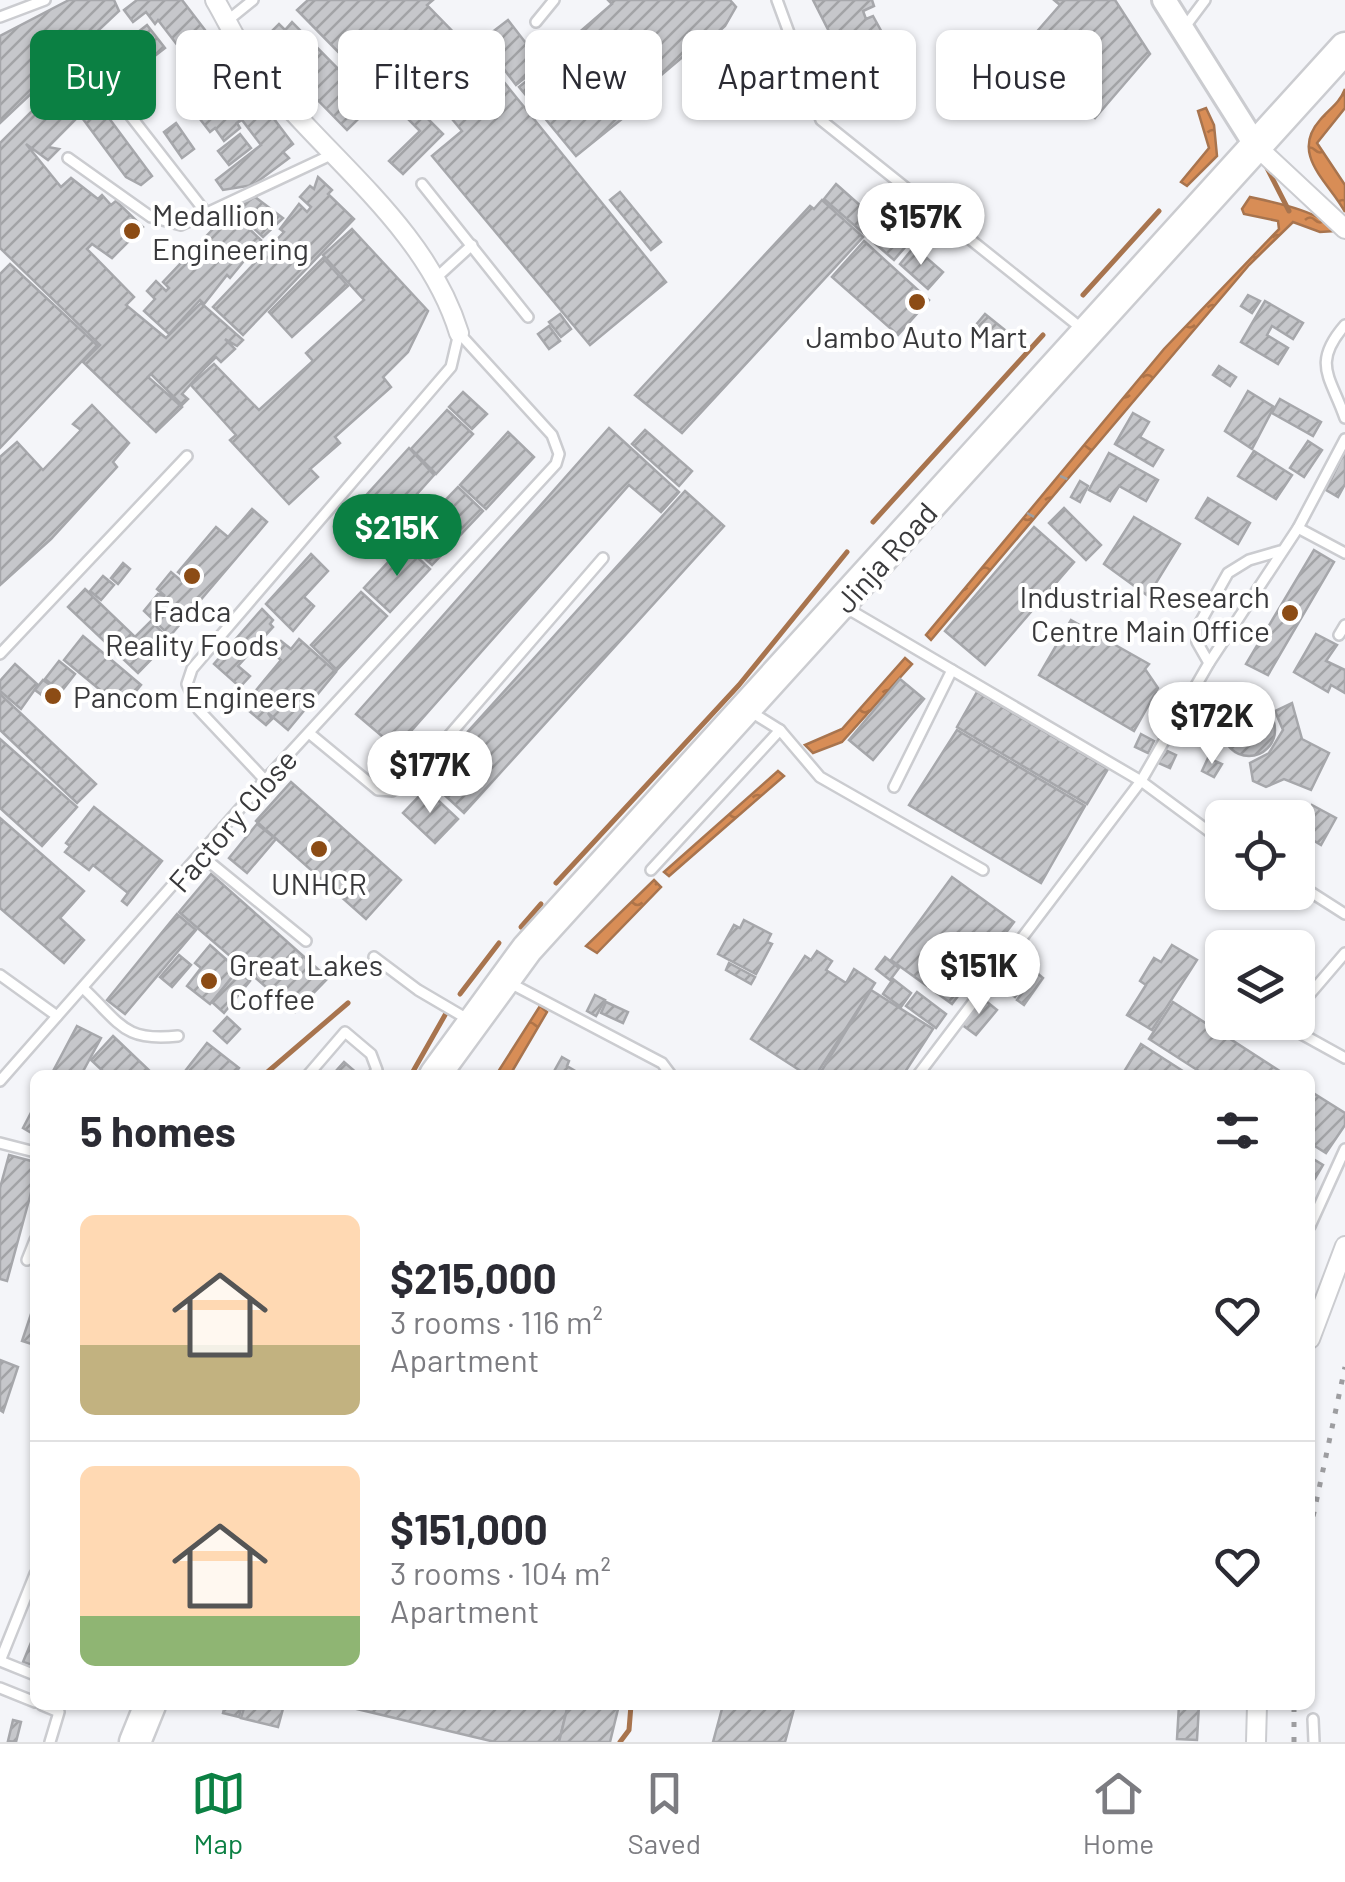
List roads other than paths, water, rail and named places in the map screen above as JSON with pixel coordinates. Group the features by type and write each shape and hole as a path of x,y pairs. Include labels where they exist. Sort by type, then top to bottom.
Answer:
{"highway":[{"name":"Jinja Road","path":"438,1070 501,979 1345,48"},
{"path":"135,1742 148,1710"}],"street":[{"path":"215,0 249,60 406,236 436,278 459,334"},
{"path":"1164,0 1256,146 1345,229"},
{"path":"1315,1325 1345,1246"},
{"path":"1256,1742 1257,1710"}],"lane":[{"path":"0,17 45,0"},
{"path":"227,21 253,0"},
{"path":"536,22 554,0"},
{"path":"777,0 821,120 1087,332"},
{"path":"1182,30 1205,0"},
{"path":"134,120 206,214"},
{"path":"68,158 151,217 181,224 333,154"},
{"path":"422,184 528,317"},
{"path":"436,278 472,245"},
{"path":"1345,325 1328,344 1324,370 1345,418"},
{"path":"265,780 199,710 187,684 192,669 451,368 459,334"},
{"name":"Factory Close","path":"0,1081 265,780 556,464 559,454 552,435 459,334"},
{"path":"922,1070 1140,781 1209,663 1298,528 1345,440"},
{"path":"0,654 187,456"},
{"path":"1298,528 1345,554"},
{"path":"1209,663 1197,642 1198,628 1228,574 1248,560 1280,550"},
{"path":"309,733 378,790 392,791 414,776 603,558"},
{"path":"843,606 1140,781 1205,829"},
{"path":"1339,635 1345,625"},
{"path":"894,787 952,670"},
{"path":"745,708 780,730 820,777 984,870"},
{"path":"651,870 780,730"},
{"path":"202,856 306,941"},
{"path":"1315,895 1345,914"},
{"path":"1315,988 1345,953"},
{"path":"374,957 418,990 472,1021"},
{"path":"0,975 57,1016"},
{"path":"501,979 662,1063 667,1070"},
{"path":"84,989 132,1036 146,1040 178,1036"},
{"path":"312,1070 345,1032 370,1054 377,1070"},
{"path":"1312,1040 1345,1058"},
{"path":"0,1143 30,1151"},
{"path":"1315,1215 1345,1149"},
{"path":"27,1260 30,1252"},
{"path":"30,1586 0,1661 30,1673"},
{"path":"0,1688 30,1700"},
{"path":"50,1742 59,1712 54,1710"},
{"path":"1313,1719 1314,1742"}],"water":[{"path":"1345,89 1345,108 1317,143 1345,185 1345,212 1315,168 1309,145 1320,120"},
{"path":"1206,108 1214,125 1217,156 1187,186 1181,182 1209,148 1198,111"},
{"path":"1250,197 1309,213 1337,231 1320,232 1293,222 1249,265 931,640 926,635 1164,349 1279,229 1278,221 1244,214 1242,209"},
{"path":"905,658 912,664 842,742 813,753 805,745 842,729"},
{"path":"778,771 784,776 669,876 664,872"},
{"path":"654,880 661,887 597,953 586,946"},
{"path":"540,1006 547,1012 513,1070 499,1070"}],"waterway":[{"path":"1264,162 1289,211"},
{"path":"1083,295 1159,211"},
{"path":"873,522 1043,335"},
{"path":"556,883 739,685 847,552"},
{"path":"521,927 541,904"},
{"path":"460,994 499,943"},
{"path":"270,1070 348,1003"},
{"path":"414,1070 449,1008"},
{"path":"620,1742 629,1730 631,1710"}],"railway":[{"path":"1315,1508 1345,1367"},
{"path":"1294,1710 1294,1742"}],"place":[{"name":"Medallion Engineering","path":"132,231"},
{"name":"Jambo Auto Mart","path":"917,302"},
{"name":"Fadca Reality Foods","path":"192,576"},
{"name":"Industrial Research Centre Main Office","path":"1290,613"},
{"name":"Pancom Engineers","path":"53,696"},
{"name":"UNHCR","path":"319,849"},
{"name":"Great Lakes Coffee","path":"209,981"}]}
